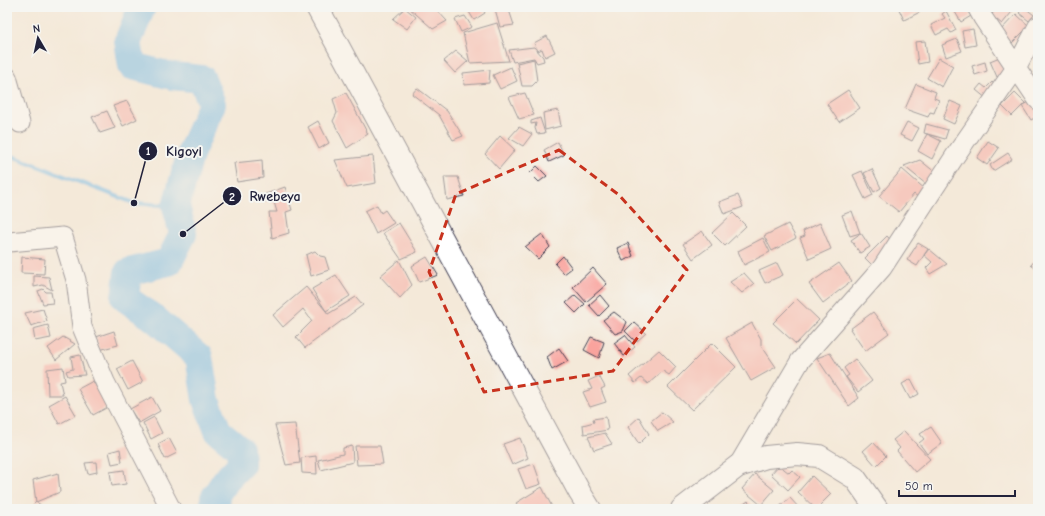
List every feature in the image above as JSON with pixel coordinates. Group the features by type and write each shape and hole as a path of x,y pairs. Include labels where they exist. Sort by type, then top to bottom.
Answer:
{"main road":[{"path":"317,7 590,509"},
{"path":"682,509 738,466 766,456 797,454 819,456 855,478 877,509"}],"street":[{"path":"977,7 1038,100"},
{"path":"738,466 800,362 882,268 955,156 1016,68 1038,26"},
{"path":"7,77 20,123"},
{"path":"9,242 63,237 76,280 82,327 105,382 171,509"}],"highlighted area":[{"path":"559,150 619,195 687,270 613,371 484,392 429,272 456,194"}],"building":[{"path":"408,7 434,7 447,21 433,29"},
{"path":"466,7 482,7 485,13 474,20"},
{"path":"508,7 514,25 500,27 495,9"},
{"path":"898,7 917,7 920,12 904,20"},
{"path":"965,7 971,16 961,22 955,12"},
{"path":"989,7 1016,7 1002,24 991,15 994,12"},
{"path":"1024,7 1034,15 1029,21 1019,13"},
{"path":"405,8 416,17 407,29 393,19"},
{"path":"946,11 956,30 951,33 948,29 936,35 931,25 945,18 942,14"},
{"path":"1016,14 1029,26 1012,43 1000,31"},
{"path":"465,16 472,27 461,32 455,19"},
{"path":"497,23 509,61 470,63 463,33"},
{"path":"973,29 976,45 965,47 962,31"},
{"path":"547,36 555,52 545,57 542,49 538,51 534,43"},
{"path":"957,39 962,51 946,57 942,45"},
{"path":"925,41 928,62 918,64 915,42"},
{"path":"534,47 543,57 544,61 537,63 534,58 513,62 509,50"},
{"path":"456,51 468,61 455,73 444,61"},
{"path":"1002,56 1009,72 997,77 990,61"},
{"path":"939,58 953,66 942,87 927,78"},
{"path":"534,59 537,81 532,86 522,86 517,63"},
{"path":"985,62 987,71 975,75 972,66"},
{"path":"511,67 517,81 500,89 493,75"},
{"path":"490,70 489,83 464,85 463,73"},
{"path":"992,82 997,87 987,99 976,90 981,84 986,88"},
{"path":"916,84 936,92 934,98 939,100 934,113 930,112 928,117 905,109"},
{"path":"417,88 447,111 463,136 453,140 439,115 412,94"},
{"path":"848,90 860,108 839,122 827,104"},
{"path":"346,93 368,134 347,148 333,121 337,113 333,99"},
{"path":"525,93 534,115 519,119 509,97"},
{"path":"1015,93 1025,103 1012,116 1002,106"},
{"path":"127,101 137,119 123,126 113,106"},
{"path":"950,101 962,106 954,124 943,119"},
{"path":"1031,101 1038,112 1038,116 1031,120 1022,106"},
{"path":"558,110 561,126 545,130 543,113"},
{"path":"107,111 115,128 100,133 92,117"},
{"path":"540,118 545,133 537,134 535,128 536,123 531,124 531,121"},
{"path":"318,121 329,143 319,149 308,127"},
{"path":"907,122 919,128 912,141 900,135"},
{"path":"926,124 948,130 945,139 924,133"},
{"path":"519,127 532,134 523,146 509,138"},
{"path":"927,134 941,141 932,159 918,151"},
{"path":"500,136 515,150 499,169 485,154"},
{"path":"988,141 999,148 987,165 977,158"},
{"path":"558,142 564,155 549,162 544,150"},
{"path":"1008,153 1012,159 993,171 990,165"},
{"path":"373,156 376,183 347,188 335,160"},
{"path":"262,160 263,178 237,182 234,163"},
{"path":"920,160 936,173 927,185 904,166"},
{"path":"537,166 547,176 539,182 530,173"},
{"path":"872,169 881,188 874,192 864,173"},
{"path":"902,169 926,190 919,198 914,194 899,212 879,196"},
{"path":"862,171 873,195 865,199 853,175"},
{"path":"444,177 458,177 464,196 447,200"},
{"path":"285,187 292,210 286,212 289,233 272,238 269,212 277,212 274,202 263,201 263,195"},
{"path":"738,195 743,207 724,214 719,202"},
{"path":"377,205 381,213 385,210 394,223 376,234 365,211"},
{"path":"852,211 860,233 850,236 842,215"},
{"path":"733,213 746,226 725,246 712,233"},
{"path":"399,223 417,252 401,259 383,233"},
{"path":"820,223 831,249 809,259 800,238 805,236 803,231"},
{"path":"788,224 796,238 772,251 764,236"},
{"path":"702,231 712,245 693,259 683,244"},
{"path":"861,233 870,247 860,253 851,240"},
{"path":"542,234 550,247 538,259 525,247"},
{"path":"887,236 894,244 872,265 865,258"},
{"path":"763,238 770,252 744,265 738,251"},
{"path":"628,243 633,256 623,261 617,248"},
{"path":"918,243 928,249 917,266 907,260"},
{"path":"929,249 947,264 930,274 926,268 932,262 924,255"},
{"path":"315,251 320,256 325,257 329,270 311,276 306,255"},
{"path":"563,256 572,268 564,274 555,264"},
{"path":"22,257 45,259 44,274 21,273"},
{"path":"427,257 438,275 419,282 412,266"},
{"path":"1036,259 1038,261 1038,271 1031,265"},
{"path":"399,260 412,285 400,298 380,276"},
{"path":"777,263 783,275 765,283 759,271"},
{"path":"839,263 852,281 823,303 809,284"},
{"path":"593,268 607,284 586,302 573,287"},
{"path":"744,273 754,284 742,293 730,282"},
{"path":"336,275 350,296 326,311 312,289"},
{"path":"34,276 49,277 52,290 43,285 34,287"},
{"path":"306,287 328,314 356,297 363,305 305,348 296,337 312,321 303,309 283,327 273,315"},
{"path":"43,289 46,292 51,292 53,303 43,304 38,291"},
{"path":"575,295 585,304 576,313 566,303"},
{"path":"600,295 609,306 599,316 589,305"},
{"path":"797,299 819,320 796,344 773,323"},
{"path":"43,309 47,321 31,326 25,313"},
{"path":"614,312 627,322 623,331 615,334 603,320"},
{"path":"873,312 889,333 865,351 850,329"},
{"path":"634,322 646,333 636,342 625,331"},
{"path":"752,323 761,339 761,345 776,367 751,381 726,338"},
{"path":"48,325 51,338 35,341 33,329"},
{"path":"114,331 118,345 99,350 96,337"},
{"path":"625,335 635,347 624,356 614,343"},
{"path":"63,337 75,344 56,360 48,348"},
{"path":"591,337 604,342 599,358 584,350"},
{"path":"712,343 736,367 692,410 668,387"},
{"path":"559,348 568,361 552,370 547,357"},
{"path":"659,350 676,367 669,375 663,371 648,384 641,378 635,383 629,376"},
{"path":"830,353 859,398 849,406 817,358"},
{"path":"80,355 85,375 68,376 66,371 73,369 71,357"},
{"path":"855,359 872,381 858,392 846,377 849,375 844,368"},
{"path":"132,361 143,382 128,390 117,369"},
{"path":"63,367 65,381 60,382 63,395 48,395 47,369"},
{"path":"599,376 605,387 601,389 606,402 590,407 583,392 592,389 588,381"},
{"path":"911,379 919,394 910,399 902,384"},
{"path":"93,381 108,407 93,415 78,389"},
{"path":"65,396 76,415 59,424 49,405"},
{"path":"152,397 160,411 139,423 130,409"},
{"path":"662,412 673,422 658,431 651,421"},
{"path":"154,417 162,433 151,439 143,423"},
{"path":"606,417 608,430 584,434 583,425 594,422 593,419"},
{"path":"639,417 649,434 639,444 628,427"},
{"path":"295,424 300,463 286,465 275,425"},
{"path":"931,427 942,443 927,454 919,443 924,439 920,434"},
{"path":"904,431 930,459 915,472 897,451 900,448 893,440"},
{"path":"605,433 612,444 594,450 588,437"},
{"path":"169,438 177,453 165,459 158,444"},
{"path":"520,438 528,458 512,465 503,444"},
{"path":"873,442 886,456 876,466 863,451"},
{"path":"352,446 353,462 321,470 318,460 343,454 343,448"},
{"path":"355,446 380,446 383,464 357,465"},
{"path":"120,449 122,462 112,464 109,452"},
{"path":"316,456 317,474 302,473 301,458"},
{"path":"96,462 97,472 88,474 85,463"},
{"path":"534,464 541,484 526,489 518,469"},
{"path":"779,465 789,473 792,470 800,477 788,490 771,474"},
{"path":"124,470 126,484 112,486 110,472"},
{"path":"58,473 60,492 36,502 33,480"},
{"path":"755,474 774,490 761,505 742,489"},
{"path":"812,476 831,494 816,509 798,492"},
{"path":"542,487 553,509 520,509 516,503"},
{"path":"790,498 800,509 781,509 779,507"},
{"path":"748,501 755,509 737,509"},
{"path":"36,502 47,509 29,509"}],"waterway":[{"path":"142,7 128,41 132,66 172,76 202,79 212,104 191,152 176,206 183,234 169,262 128,272 125,298 155,319 199,357 206,400 218,431 240,449 241,464 225,481 214,498 218,509"},
{"path":"7,154 134,203 176,206"}],"place":[{"name":"Kigoyi","path":"134,203"},
{"name":"Rwebeya","path":"183,234"}]}
